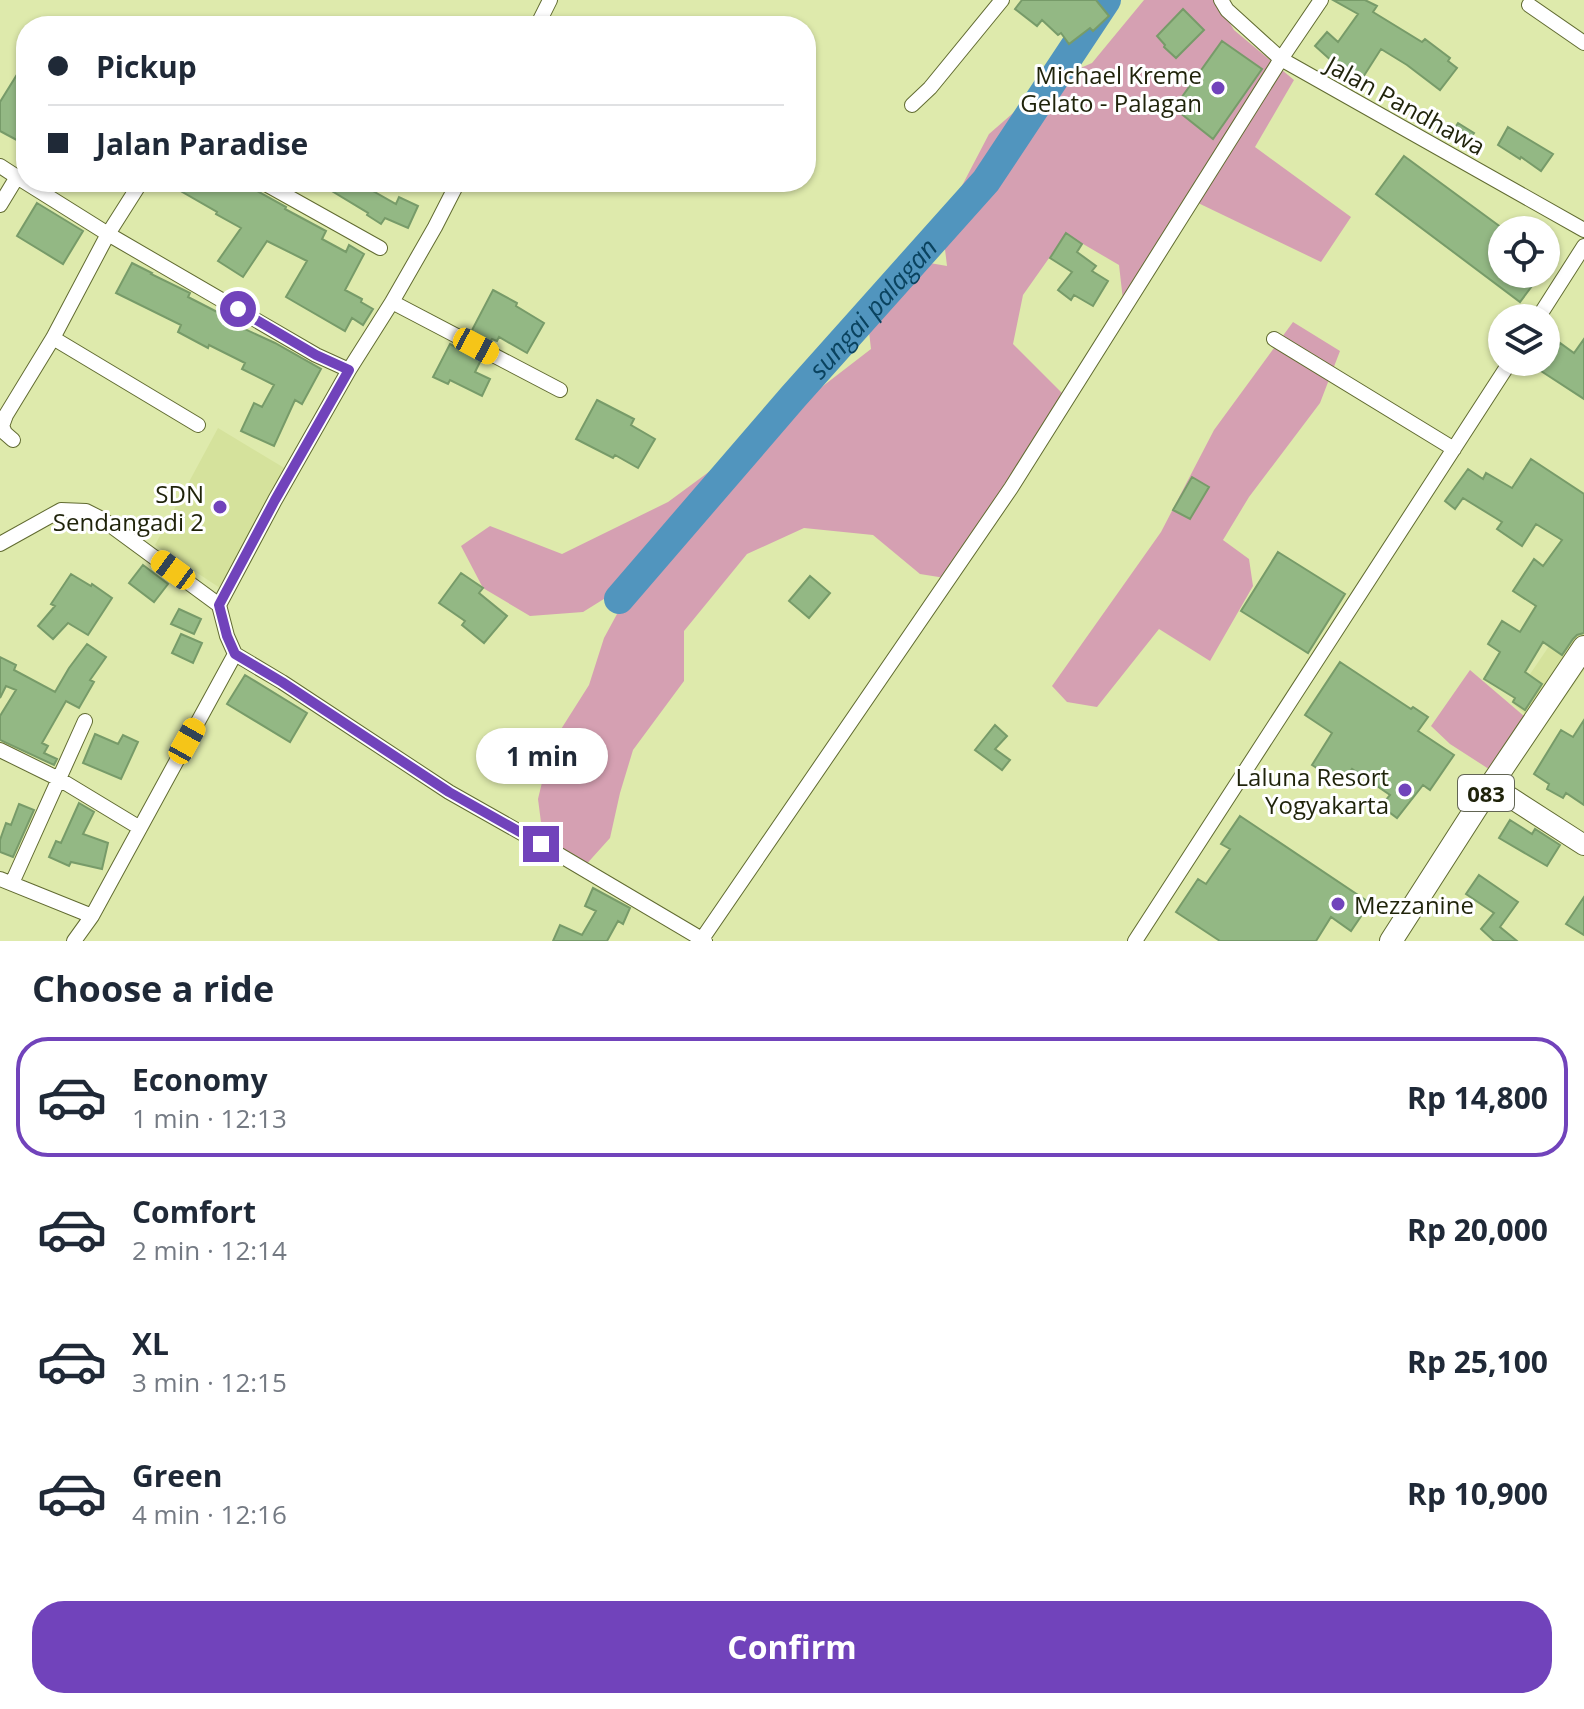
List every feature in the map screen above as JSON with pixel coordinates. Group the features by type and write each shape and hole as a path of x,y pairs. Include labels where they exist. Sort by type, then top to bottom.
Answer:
{"main road":[{"name":"083","path":"1391,941 1584,647"},
{"path":"1491,785 1584,845"}],"street":[{"path":"912,105 930,88 1002,0"},
{"name":"Jalan Pandhawa","path":"1221,0 1227,10 1281,59 1584,230"},
{"path":"0,544 61,510 86,511 102,519 219,605 235,654 449,792 703,940 1011,488 1321,0"},
{"path":"1529,5 1584,43"},
{"path":"0,205 16,179"},
{"path":"41,192 316,355 349,370"},
{"path":"13,440 2,426 6,415 135,192"},
{"path":"280,192 380,248"},
{"path":"219,605 275,500 453,192"},
{"path":"1547,304 1584,246"},
{"path":"392,302 560,390"},
{"path":"53,338 198,425"},
{"path":"1274,339 1454,449"},
{"path":"1135,941 1501,376"},
{"path":"74,941 92,916 235,654"},
{"path":"85,721 6,881 92,916"},
{"path":"0,750 59,779 140,828"}],"shaded area":[{"path":"1144,0 1216,0 1234,30 1294,80 1255,147 1351,217 1321,262 1196,202 1123,300 1119,265 1066,234 1023,295 1013,344 1064,395 945,578 920,574 873,535 804,528 747,554 684,631 684,681 633,750 610,838 583,868 542,830 538,799 551,745 589,685 604,638 636,579 583,612 530,616 483,588 461,546 490,526 562,554 668,502 871,349 867,314 907,259 947,266 942,224 989,134 1050,81 1092,63"},
{"path":"1293,322 1340,351 1320,403 1249,497 1223,540 1249,559 1253,586 1210,661 1159,629 1097,707 1067,702 1052,686 1161,532 1214,430"},
{"name":"SDN Sendangadi 2","path":"218,428 286,469 220,588 155,545"},
{"path":"1584,583 1584,670 1543,729 1511,702 1562,627"},
{"path":"1470,670 1531,722 1495,773 1450,744 1431,726"}],"building":[{"path":"1022,0 1096,0 1109,16 1093,31 1090,28 1069,44 1061,33 1058,35 1042,20 1037,26 1015,9"},
{"path":"1333,0 1365,0 1377,6 1373,12 1422,42 1425,39 1450,58 1448,61 1457,68 1440,90 1381,49 1360,82 1315,46 1327,32 1338,42 1358,14"},
{"path":"1183,9 1204,30 1176,58 1157,36"},
{"name":"Michael Kreme Gelato - Palagan","path":"1222,41 1262,69 1213,139 1174,108"},
{"path":"16,76 16,140 0,131 0,102"},
{"path":"1458,123 1474,133 1465,147 1449,137"},
{"path":"1508,127 1553,154 1541,171 1498,145"},
{"path":"1404,156 1488,218 1488,278 1376,194"},
{"path":"182,192 259,192 326,231 322,239 346,252 349,245 364,254 345,290 373,309 363,325 352,318 345,331 286,297 307,261 267,241 243,277 218,261 241,228"},
{"path":"333,192 375,192 396,204 399,197 418,206 408,228 385,218 381,224"},
{"path":"37,203 83,231 63,264 17,236"},
{"path":"1066,233 1082,244 1077,252 1096,266 1092,271 1108,281 1093,306 1074,295 1071,300 1058,290 1072,272 1050,258"},
{"path":"132,263 190,293 188,297 225,316 223,319 321,369 302,404 295,400 274,446 241,431 254,403 262,407 274,385 242,369 245,363 178,332 181,325 116,293"},
{"path":"1501,288 1530,288 1520,302"},
{"path":"493,290 544,323 527,353 499,337 497,341 492,339 490,342 471,332"},
{"path":"1584,339 1584,399 1549,376 1560,376 1560,343 1574,353"},
{"path":"450,344 481,360 475,372 490,379 482,396 450,380 448,384 433,377"},
{"path":"597,400 634,419 631,425 655,439 638,468 576,439"},
{"path":"1531,459 1584,494 1584,633 1573,639 1562,655 1543,642 1525,672 1542,684 1525,710 1513,702 1515,698 1484,679 1500,652 1488,644 1502,621 1520,632 1536,606 1513,591 1534,559 1543,566 1562,540 1536,524 1522,546 1497,529 1502,522 1463,498 1455,509 1445,501 1468,469 1483,479 1486,473 1512,488"},
{"path":"1192,477 1209,487 1190,519 1173,510"},
{"path":"1278,552 1345,594 1308,653 1241,611"},
{"path":"143,565 168,584 154,602 129,583"},
{"path":"461,573 483,588 479,593 507,616 484,643 462,625 465,621 439,603"},
{"path":"71,574 112,598 88,635 68,623 53,639 38,626 55,606 51,604"},
{"path":"810,576 830,593 809,618 789,601"},
{"path":"179,609 201,619 194,634 171,624"},
{"path":"181,634 202,643 193,663 172,653"},
{"path":"87,644 106,657 90,680 94,682 79,708 66,701 42,743 48,746 44,753 57,759 54,765 0,740 0,716 16,690 6,686 0,698 0,657 16,665 14,670 55,692"},
{"path":"1340,662 1428,717 1418,731 1454,755 1430,790 1423,785 1397,818 1381,806 1390,795 1352,769 1342,784 1312,765 1332,733 1305,715"},
{"path":"245,675 307,713 290,742 227,704"},
{"path":"1584,720 1584,805 1566,793 1563,798 1547,789 1549,784 1534,774 1561,730 1573,737"},
{"path":"995,725 1007,736 995,749 1010,760 1002,770 975,750"},
{"path":"95,734 118,744 123,735 138,742 121,779 83,763"},
{"path":"79,803 94,812 83,834 108,843 102,869 71,862 69,866 49,857 56,841 61,843"},
{"path":"19,804 34,810 13,857 0,852 0,840 6,823 11,825"},
{"path":"1240,816 1370,903 1351,931 1331,917 1316,941 1220,941 1176,912 1198,879 1206,884 1230,849 1221,844"},
{"path":"1510,820 1532,834 1535,829 1560,845 1547,866 1499,838"},
{"path":"1479,875 1518,902 1500,927 1517,941 1494,941 1481,929 1494,913 1466,894"},
{"path":"593,888 630,908 623,924 618,921 607,941 553,941 560,925 582,935 596,911 585,906"},
{"path":"1584,897 1584,935 1566,924"}],"waterway":[{"name":"sungai palagan","path":"619,599 793,397 986,181 1106,0"}],"place":[{"name":"Michael Kreme Gelato - Palagan","path":"1218,88"},
{"name":"SDN Sendangadi 2","path":"220,507"},
{"name":"Laluna Resort Yogyakarta","path":"1405,790"},
{"name":"Mezzanine","path":"1338,904"}],"route":[{"path":"238,309 316,355 349,370 219,605 235,654 449,792 541,844"}]}
